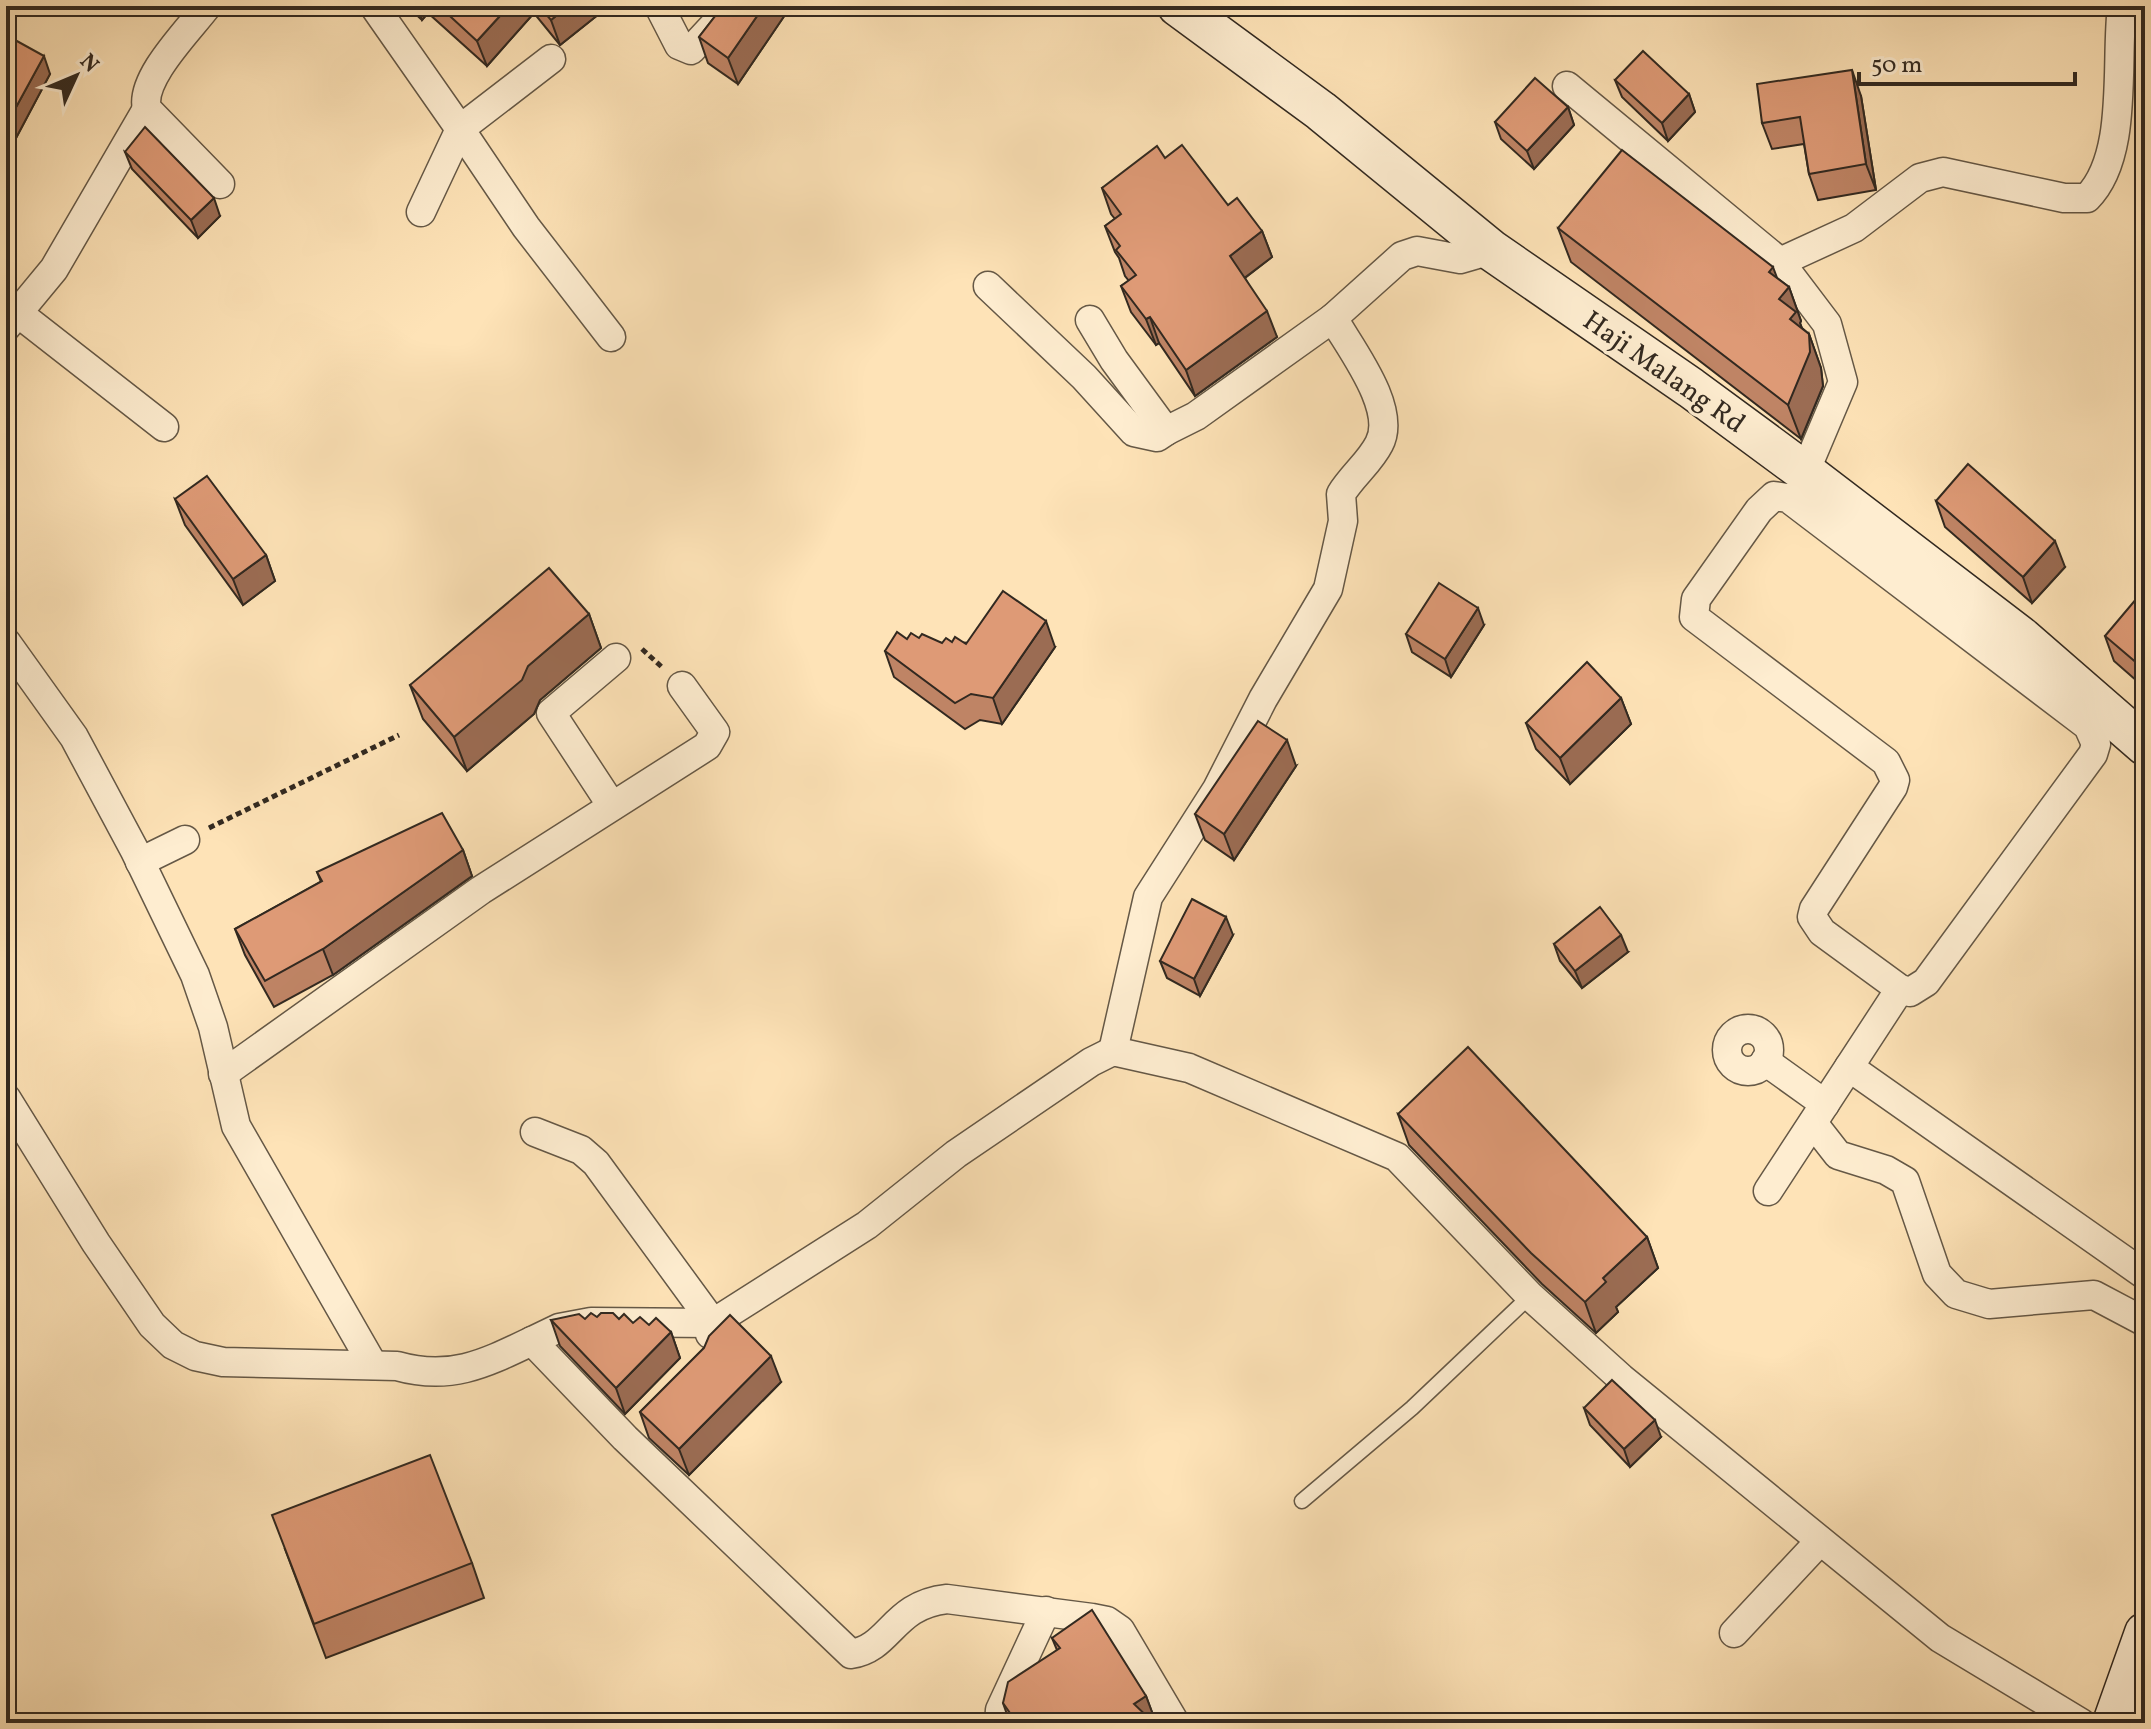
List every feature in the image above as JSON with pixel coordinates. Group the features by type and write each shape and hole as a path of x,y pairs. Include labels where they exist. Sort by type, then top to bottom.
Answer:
{"street":[{"path":"207,6 154,75 144,97 147,109 220,184"},
{"path":"374,6 526,227 611,337"},
{"path":"659,6 679,45 691,50 732,6"},
{"path":"1780,262 1854,228 1920,178 1943,172 2064,198 2087,198 2102,184 2115,135 2122,6"},
{"name":"Haji Malang Rd","path":"1191,9 1491,250 1691,388 2022,638 2145,745"},
{"path":"421,212 460,129 551,59"},
{"path":"1567,86 1780,262 1827,324 1843,382 1805,472"},
{"path":"147,109 54,269 12,320 164,427"},
{"path":"988,286 1084,377 1134,432 1157,437 1196,416 1333,318 1402,256 1417,251 1460,259 1491,250"},
{"path":"1113,1051 1148,897 1217,789 1263,699 1328,589 1343,521 1341,494 1380,443 1385,423 1380,402 1333,318"},
{"path":"1090,320 1114,360 1166,431"},
{"path":"1774,496 1788,498 2088,726 2096,744 2093,754 1926,982 1910,992 1900,989 1822,932 1812,917 1814,909 1893,787 1892,770 1886,762 1694,617 1696,599 1759,510 1774,496"},
{"path":"6,642 74,737 140,862 195,975 213,1027 236,1126 373,1365"},
{"path":"612,806 551,713 616,658"},
{"path":"223,1074 481,890 713,740 712,726 682,686"},
{"path":"140,862 185,840"},
{"path":"1768,1191 1900,989"},
{"path":"6,1098 96,1243 152,1325 173,1345 195,1356 223,1362 397,1366 422,1373 447,1373 483,1365 559,1328 591,1322 713,1323 867,1225 956,1154 1091,1062 1113,1051 1189,1068 1397,1157 1530,1296 1621,1378 1940,1638 2081,1723"},
{"path":"1765,1061 1819,1114 1838,1155 1886,1170 1905,1181 1937,1274 1956,1294 1989,1304 2094,1295 2145,1322"},
{"path":"1849,1067 2145,1275"},
{"path":"535,1132 581,1150 596,1163 713,1323"},
{"path":"701,1362 713,1323"},
{"path":"532,1341 625,1438 851,1654 868,1651 899,1618 932,1601 947,1599 1107,1621 1120,1630 1175,1723"},
{"path":"625,1438 647,1416"},
{"path":"1734,1633 1820,1541"},
{"path":"999,1723 1000,1710 1046,1611"},
{"path":"2113,1723 2145,1633"}],"lane":[{"path":"1302,1501 1412,1408 1530,1296"}],"path":[{"path":"616,658 625,651 643,649 682,686"},
{"path":"185,840 399,735"}],"building":[{"path":"439,6 509,6 477,41"},
{"path":"539,6 568,6 551,20"},
{"path":"723,6 764,6 728,58 699,37"},
{"path":"6,35 44,56 9,120 6,118"},
{"path":"1643,51 1689,94 1662,123 1615,80"},
{"path":"1852,70 1866,164 1809,174 1800,117 1762,123 1757,84"},
{"path":"1535,78 1568,107 1527,151 1495,122"},
{"path":"145,127 214,198 191,220 125,152"},
{"path":"1182,145 1228,205 1237,198 1262,231 1230,256 1267,311 1186,370 1150,317 1146,319 1121,286 1136,275 1116,250 1120,246 1105,226 1121,214 1102,188 1157,146 1165,158"},
{"path":"1622,150 1773,267 1769,272 1789,287 1779,299 1796,312 1790,319 1809,334 1810,352 1788,405 1558,228"},
{"path":"1968,464 2055,541 2023,577 1936,501"},
{"path":"207,476 266,555 233,579 175,499"},
{"path":"549,568 589,614 528,666 522,680 454,737 410,685"},
{"path":"1439,583 1478,608 1445,659 1406,634"},
{"path":"1003,591 1046,621 993,698 971,694 955,703 885,651 897,632 907,639 911,633 919,638 922,634 942,643 946,638 952,642 955,637 966,644"},
{"path":"2137,598 2145,605 2145,656 2138,664 2105,636"},
{"path":"1587,662 1621,698 1560,758 1526,723"},
{"path":"1258,721 1287,740 1224,834 1195,814"},
{"path":"442,813 463,850 323,949 265,981 235,929 322,881 317,872"},
{"path":"1192,899 1226,917 1194,979 1160,961"},
{"path":"1600,907 1621,935 1575,971 1554,944"},
{"path":"1468,1047 1647,1237 1603,1278 1606,1282 1585,1302 1531,1253 1398,1114"},
{"path":"591,1313 597,1317 601,1313 613,1313 619,1319 624,1314 633,1323 640,1317 649,1325 656,1318 671,1332 616,1388 551,1320 579,1314 585,1319"},
{"path":"730,1315 771,1356 679,1449 640,1412 704,1348 709,1336"},
{"path":"1612,1380 1655,1420 1624,1449 1584,1408"},
{"path":"430,1455 472,1563 314,1624 272,1515"},
{"path":"1092,1610 1146,1696 1134,1704 1154,1723 1017,1723 1003,1703 1008,1682 1060,1648 1052,1638"}]}
